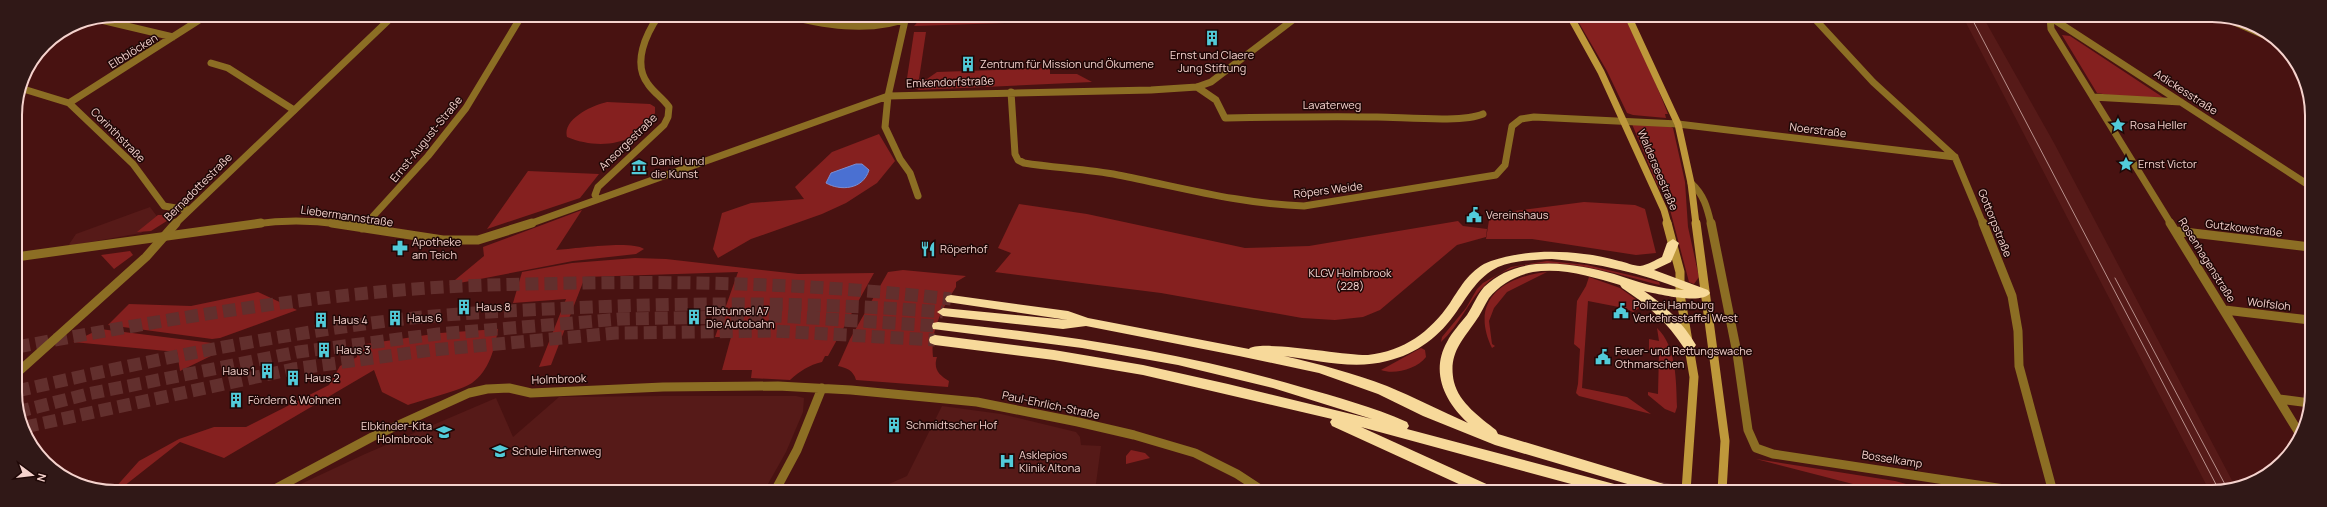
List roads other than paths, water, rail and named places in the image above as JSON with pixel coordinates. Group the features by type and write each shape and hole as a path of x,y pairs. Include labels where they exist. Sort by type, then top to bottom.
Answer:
{"highway":[{"path":"1639,270 1649,268 1667,259 1673,243"},
{"path":"1240,351 1278,349 1351,360 1387,357 1423,341 1445,319 1472,280 1491,266 1515,258 1544,255 1568,255 1639,270 1681,289"},
{"path":"1500,441 1462,408 1452,392 1444,366 1451,345 1478,307 1482,297 1492,286 1503,279 1523,271 1536,269 1574,269 1615,278 1704,292"},
{"path":"1615,278 1645,297 1658,308 1679,330 1689,345"},
{"path":"951,299 1068,315 1086,322 1240,351 1321,369 1383,390 1440,417 1500,441 1649,485"},
{"path":"943,312 1063,325 1086,322"},
{"path":"938,326 1078,343 1205,366 1288,387 1372,414 1428,438"},
{"path":"935,340 1042,353 1171,376 1428,438 1596,485"},
{"path":"1314,411 1475,485"}],"main road":[{"name":"Walderseestraße","path":"1573,22 1601,72 1652,188 1664,210 1673,243 1694,377 1691,443 1687,485"},
{"name":"Walderseestraße","path":"1631,22 1660,80 1678,124 1690,183 1725,453 1722,485"}],"street":[{"path":"111,22 173,37"},
{"name":"Elbblöcken","path":"69,103 196,22"},
{"name":"Bernadottestraße","path":"22,369 53,343 165,238 188,210 294,110 384,22"},
{"name":"Ernst-August-Straße","path":"362,228 385,206 453,126 479,89 518,22"},
{"name":"Ansorgestraße","path":"597,199 595,195 598,187 664,125 668,117 669,107 646,81 642,61 642,49 646,36 655,22"},
{"path":"830,22 851,25 885,26 895,22"},
{"path":"904,22 894,75 888,96 885,131 910,173 918,196"},
{"name":"Emkendorfstraße","path":"597,199 888,96 908,94 1151,90 1197,87 1211,82 1290,22"},
{"name":"Gottorpstraße","path":"1818,22 1873,82 1955,157 1961,168 2012,296 2018,331 2016,346 2019,366 2051,485"},
{"name":"Rosenhagenstraße","path":"2050,22 2051,30 2225,310 2297,430"},
{"name":"Adickesstraße","path":"2058,22 2305,183"},
{"path":"211,63 228,68 294,110"},
{"name":"Lavaterweg","path":"1197,87 1216,100 1225,118 1331,116 1437,118 1476,116 1483,114"},
{"name":"Corinthstraße","path":"25,90 69,103 133,164 164,206 188,210"},
{"name":"Röpers Weide","path":"1011,92 1015,154 1018,160 1024,163 1116,175 1206,195 1272,206 1304,206 1496,175 1502,172 1507,164 1512,126 1521,119 1544,116 1623,120"},
{"path":"2093,96 2153,102 2181,102"},
{"name":"Walderseestraße","path":"1623,120 1678,124"},
{"name":"Noerstraße","path":"1678,124 1955,157"},
{"name":"Bosselkamp","path":"1690,183 1699,190 1706,202 1740,368 1746,411 1753,444 1764,452 1979,485"},
{"name":"Liebermannstraße","path":"22,256 165,238 285,220 310,220 443,240 478,240 499,235 597,199"},
{"name":"Gutzkowstraße","path":"2176,231 2305,246"},
{"name":"Wolfsloh","path":"2225,310 2305,319"},
{"name":"Holmbrook","path":"281,485 372,437 469,394 487,390 509,388 530,392 663,386 822,388"},
{"path":"778,485 797,450 822,388"},
{"name":"Paul-Ehrlich-Straße","path":"822,388 977,402 1126,433 1203,456 1247,479 1255,485"},
{"path":"2279,399 2304,402"}],"water":[{"path":"856,164 862,164 869,170 862,182 844,188 832,186 826,183 831,173"}],"tunnel":[{"path":"22,346 250,307 343,296 462,286 722,283 859,290 951,299"},
{"path":"22,390 158,360 252,342 347,326 482,312 615,306 709,304 849,306 943,312"},
{"path":"24,410 88,394 298,352 438,334 621,319 778,316 938,326"},
{"path":"28,426 293,369 432,350 616,333 774,331 935,340"}],"tram line":[{"path":"1974,22 2216,485"},
{"path":"2115,278 2225,484"}],"place":[{"name":"Ernst und Claere Jung Stiftung","path":"1212,38"},
{"name":"Zentrum für Mission und Ökumene","path":"968,64"},
{"name":"Rosa Heller","path":"2118,125"},
{"name":"Ernst Victor","path":"2126,164"},
{"name":"Daniel und die Kunst","path":"639,167"},
{"name":"Vereinshaus","path":"1474,215"},
{"name":"Apotheke am Teich","path":"400,248"},
{"name":"Röperhof","path":"928,249"},
{"name":"Haus 8","path":"464,307"},
{"name":"Polizei Hamburg Verkehrsstaffel West","path":"1621,311"},
{"name":"Elbtunnel A7 Die Autobahn","path":"694,317"},
{"name":"Haus 6","path":"395,318"},
{"name":"Haus 4","path":"321,320"},
{"name":"Haus 3","path":"324,350"},
{"name":"Feuer- und Rettungswache Othmarschen","path":"1603,357"},
{"name":"Haus 1","path":"267,371"},
{"name":"Haus 2","path":"293,378"},
{"name":"Fördern & Wohnen","path":"236,400"},
{"name":"Schmidtscher Hof","path":"894,425"},
{"name":"Elbkinder-Kita Holmbrook","path":"444,432"},
{"name":"Schule Hirtenweg","path":"500,451"},
{"name":"Asklepios Klinik Altona","path":"1007,461"}],"park label":[{"name":"KLGV Holmbrook (228)","path":"1350,279"}]}
